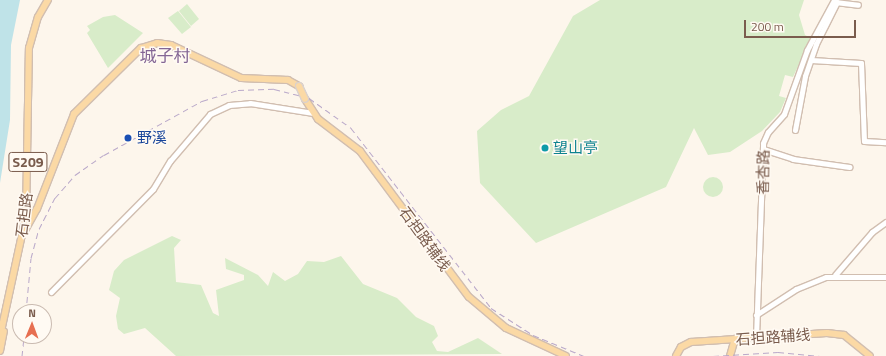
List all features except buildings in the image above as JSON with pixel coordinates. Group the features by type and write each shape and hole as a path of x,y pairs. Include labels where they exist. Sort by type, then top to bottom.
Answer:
{"main road":[{"name":"石担路","path":"0,336 24,232 28,185 26,68 32,34 48,0"},
{"name":"石担路辅线","path":"24,232 35,216 74,114 141,48 157,43 171,45 241,78 288,80 299,86 313,114 360,151 469,297 506,328 566,356"},
{"path":"0,351 3,326"},
{"name":"石担路辅线","path":"676,356 686,343 756,337 844,335 870,356"},
{"path":"730,356 736,339"}],"street":[{"path":"795,130 811,60 835,1 858,5"},
{"name":"香杏路","path":"756,337 763,149 768,132 784,114 808,50 835,1"},
{"path":"811,60 861,63 864,141 886,142"},
{"path":"52,292 153,189 170,161 210,114 229,105 250,103 313,114"},
{"path":"763,149 793,159 849,167"},
{"path":"835,275 872,232 886,222"},
{"path":"756,315 796,289 835,275 886,276"}],"green space":[{"path":"600,0 804,0 799,15 805,35 811,38 793,77 785,75 779,96 786,98 780,112 762,131 730,152 708,155 694,128 666,187 536,243 480,183 477,131 501,110 529,96 573,16"},
{"path":"187,4 199,19 191,26 179,11"},
{"path":"178,11 191,27 182,34 168,18"},
{"path":"115,15 143,33 108,68 87,33 90,30 87,26 103,17"},
{"path":"713,177 720,180 723,187 720,194 713,197 706,194 703,187 706,180"},
{"path":"172,236 181,240 174,248 176,282 201,285 213,313 219,316 216,290 244,280 244,275 226,269 225,258 258,275 268,286 273,272 285,281 298,274 307,261 324,262 341,256 363,284 397,298 416,317 434,326 438,336 432,342 437,351 448,352 478,338 502,354 176,356 145,328 124,334 118,329 116,316 120,298 109,290 114,271 124,260"}],"water":[{"path":"0,0 20,0 11,45 10,120 0,183"}],"railway":[{"path":"27,304 31,258 39,229 55,198 75,175 104,155 202,101 238,90 274,89 309,98 351,128 491,308 533,335 584,356"},
{"path":"22,356 23,344"},
{"path":"713,356 778,352 820,356"}],"place":[{"name":"野溪","path":"128,138"},
{"name":"望山亭","path":"545,148"}],"district":[{"name":"城子村","path":"165,57"}]}
